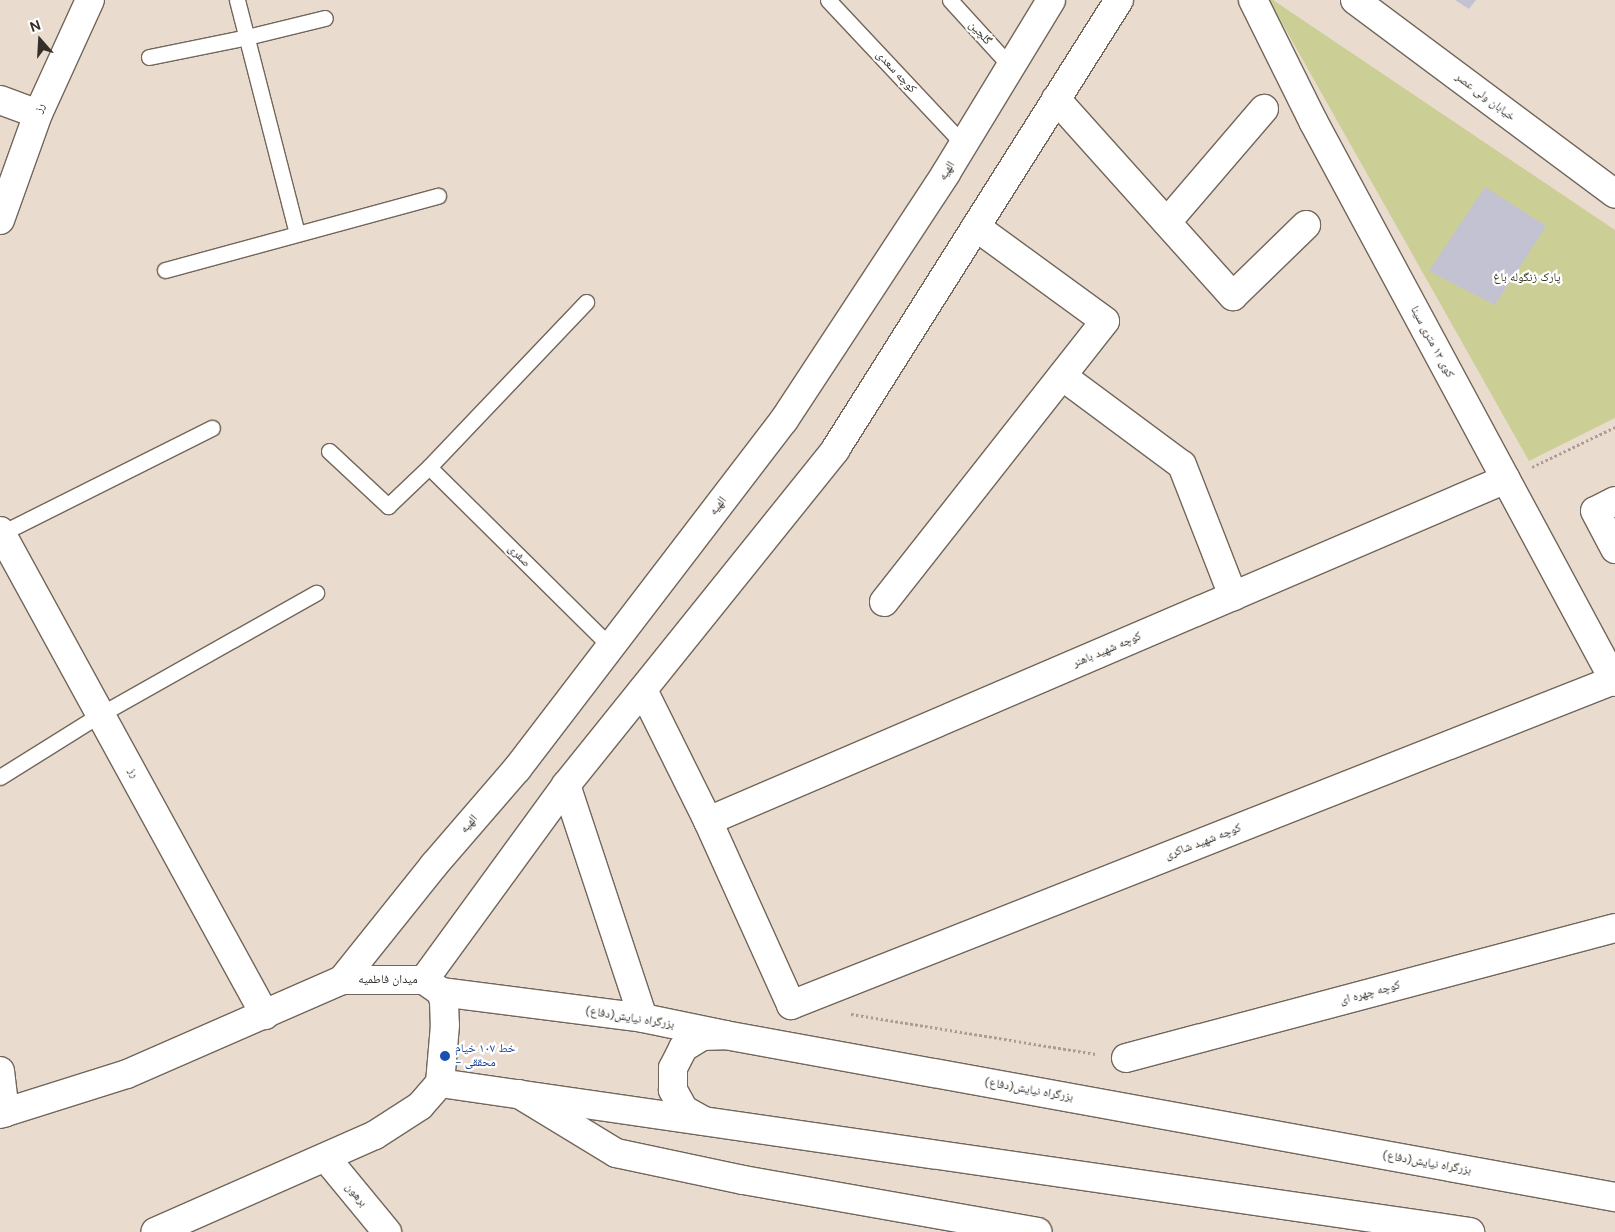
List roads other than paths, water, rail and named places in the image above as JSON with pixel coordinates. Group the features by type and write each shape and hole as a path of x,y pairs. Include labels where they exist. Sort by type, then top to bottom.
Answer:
{"main road":[{"name":"رز","path":"0,220 38,114 90,0"},
{"name":"الهیه","path":"342,980 434,865 517,768 784,420 963,144 1051,0"},
{"path":"156,1232 184,1226 375,1135 420,1106 440,1082 445,1025 444,1001 433,986 566,785 835,450 1119,0"},
{"name":"کوی ۱۲ متری سینا","path":"1253,0 1312,121 1615,681"},
{"name":"خیابان ولی عصر","path":"1355,0 1615,194"},
{"path":"1056,99 1233,296 1306,225"},
{"path":"0,100 38,114"},
{"path":"1167,222 1264,109"},
{"path":"884,602 1105,321 976,227"},
{"path":"1062,376 1182,465 1233,596"},
{"name":"کوچه شهید باهنر","path":"708,821 1506,479"},
{"path":"1615,501 1595,512 1615,549"},
{"name":"رز","path":"0,533 265,1015"},
{"name":"کوچه شهید شاکری","path":"708,821 791,1005 1615,681"},
{"path":"643,690 708,821"},
{"path":"566,785 643,1018"},
{"name":"کوچه چهره ای","path":"1126,1058 1615,928"},
{"name":"میدان فاطمیه","path":"3,1114 127,1074 342,980 433,986"},
{"name":"بزرگراه نیایش(دفاع)","path":"433,986 643,1018 725,1035 1615,1197"},
{"path":"704,1121 684,1110 673,1090 672,1068 683,1048 702,1036 725,1035"},
{"path":"0,1071 3,1114"},
{"path":"440,1082 1470,1232"},
{"path":"519,1094 616,1154 983,1228 1037,1232"},
{"name":"برهون","path":"326,1158 387,1232"}],"lane":[{"path":"237,0 297,233"},
{"name":"کوچه سعدی","path":"828,0 963,144"},
{"name":"گلچین","path":"950,0 1011,67"},
{"path":"149,57 247,37 325,18"},
{"path":"165,270 438,196"},
{"path":"328,451 388,506 429,467 586,302"},
{"path":"0,533 212,428"},
{"name":"صفری","path":"429,467 610,646"},
{"path":"0,777 101,714 316,593"}],"place":[{"name":"خط ۱۰۷ خیام - محققی","path":"445,1056"}],"park label":[{"name":"پارک زنگوله باغ","path":"1527,278"}]}
